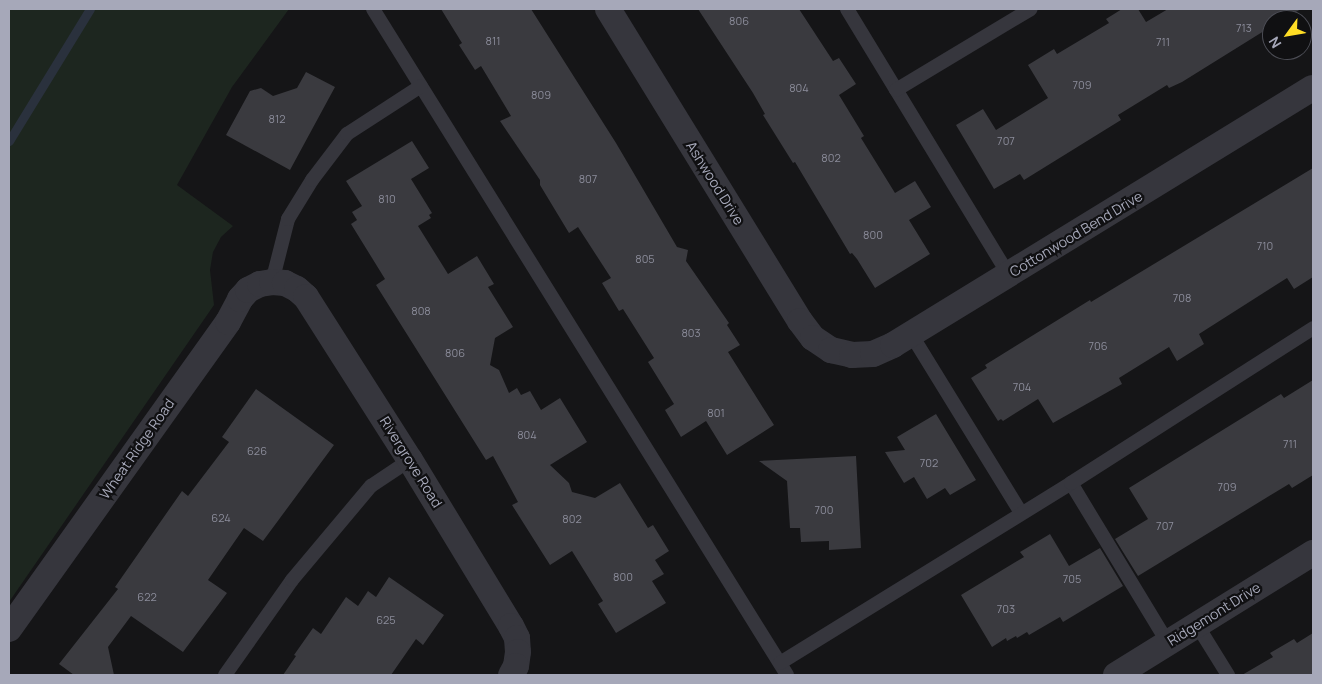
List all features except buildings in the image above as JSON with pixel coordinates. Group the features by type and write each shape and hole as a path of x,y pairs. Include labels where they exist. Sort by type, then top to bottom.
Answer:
{"street":[{"name":"Ashwood Drive","path":"608,9 800,321 813,338 831,350"},
{"name":"Cottonwood Bend Drive","path":"831,350 852,355 873,354 893,345 1313,88"},
{"name":"Rivergrove Road","path":"272,282 285,283 306,297 410,460 517,638 518,652 513,671"},
{"name":"Wheat Ridge Road","path":"9,629 228,322 240,299 248,290 260,284 272,282"},
{"name":"Ridgemont Drive","path":"1116,675 1313,553"}],"lane":[{"path":"373,9 784,669 1021,513 1313,328"},
{"path":"847,9 1009,274"},
{"path":"896,90 1031,9"},
{"path":"272,282 288,219 312,180 347,134 420,86"},
{"path":"911,334 1021,513"},
{"path":"224,675 292,580 371,486 410,460"},
{"path":"1071,483 1168,642"},
{"path":"1197,625 1228,675"}],"shaded area":[{"path":"9,9 289,9 232,87 177,185 233,226 221,237 213,252 210,270 214,305 9,602"}],"waterway":[{"path":"9,141 90,9"}]}
